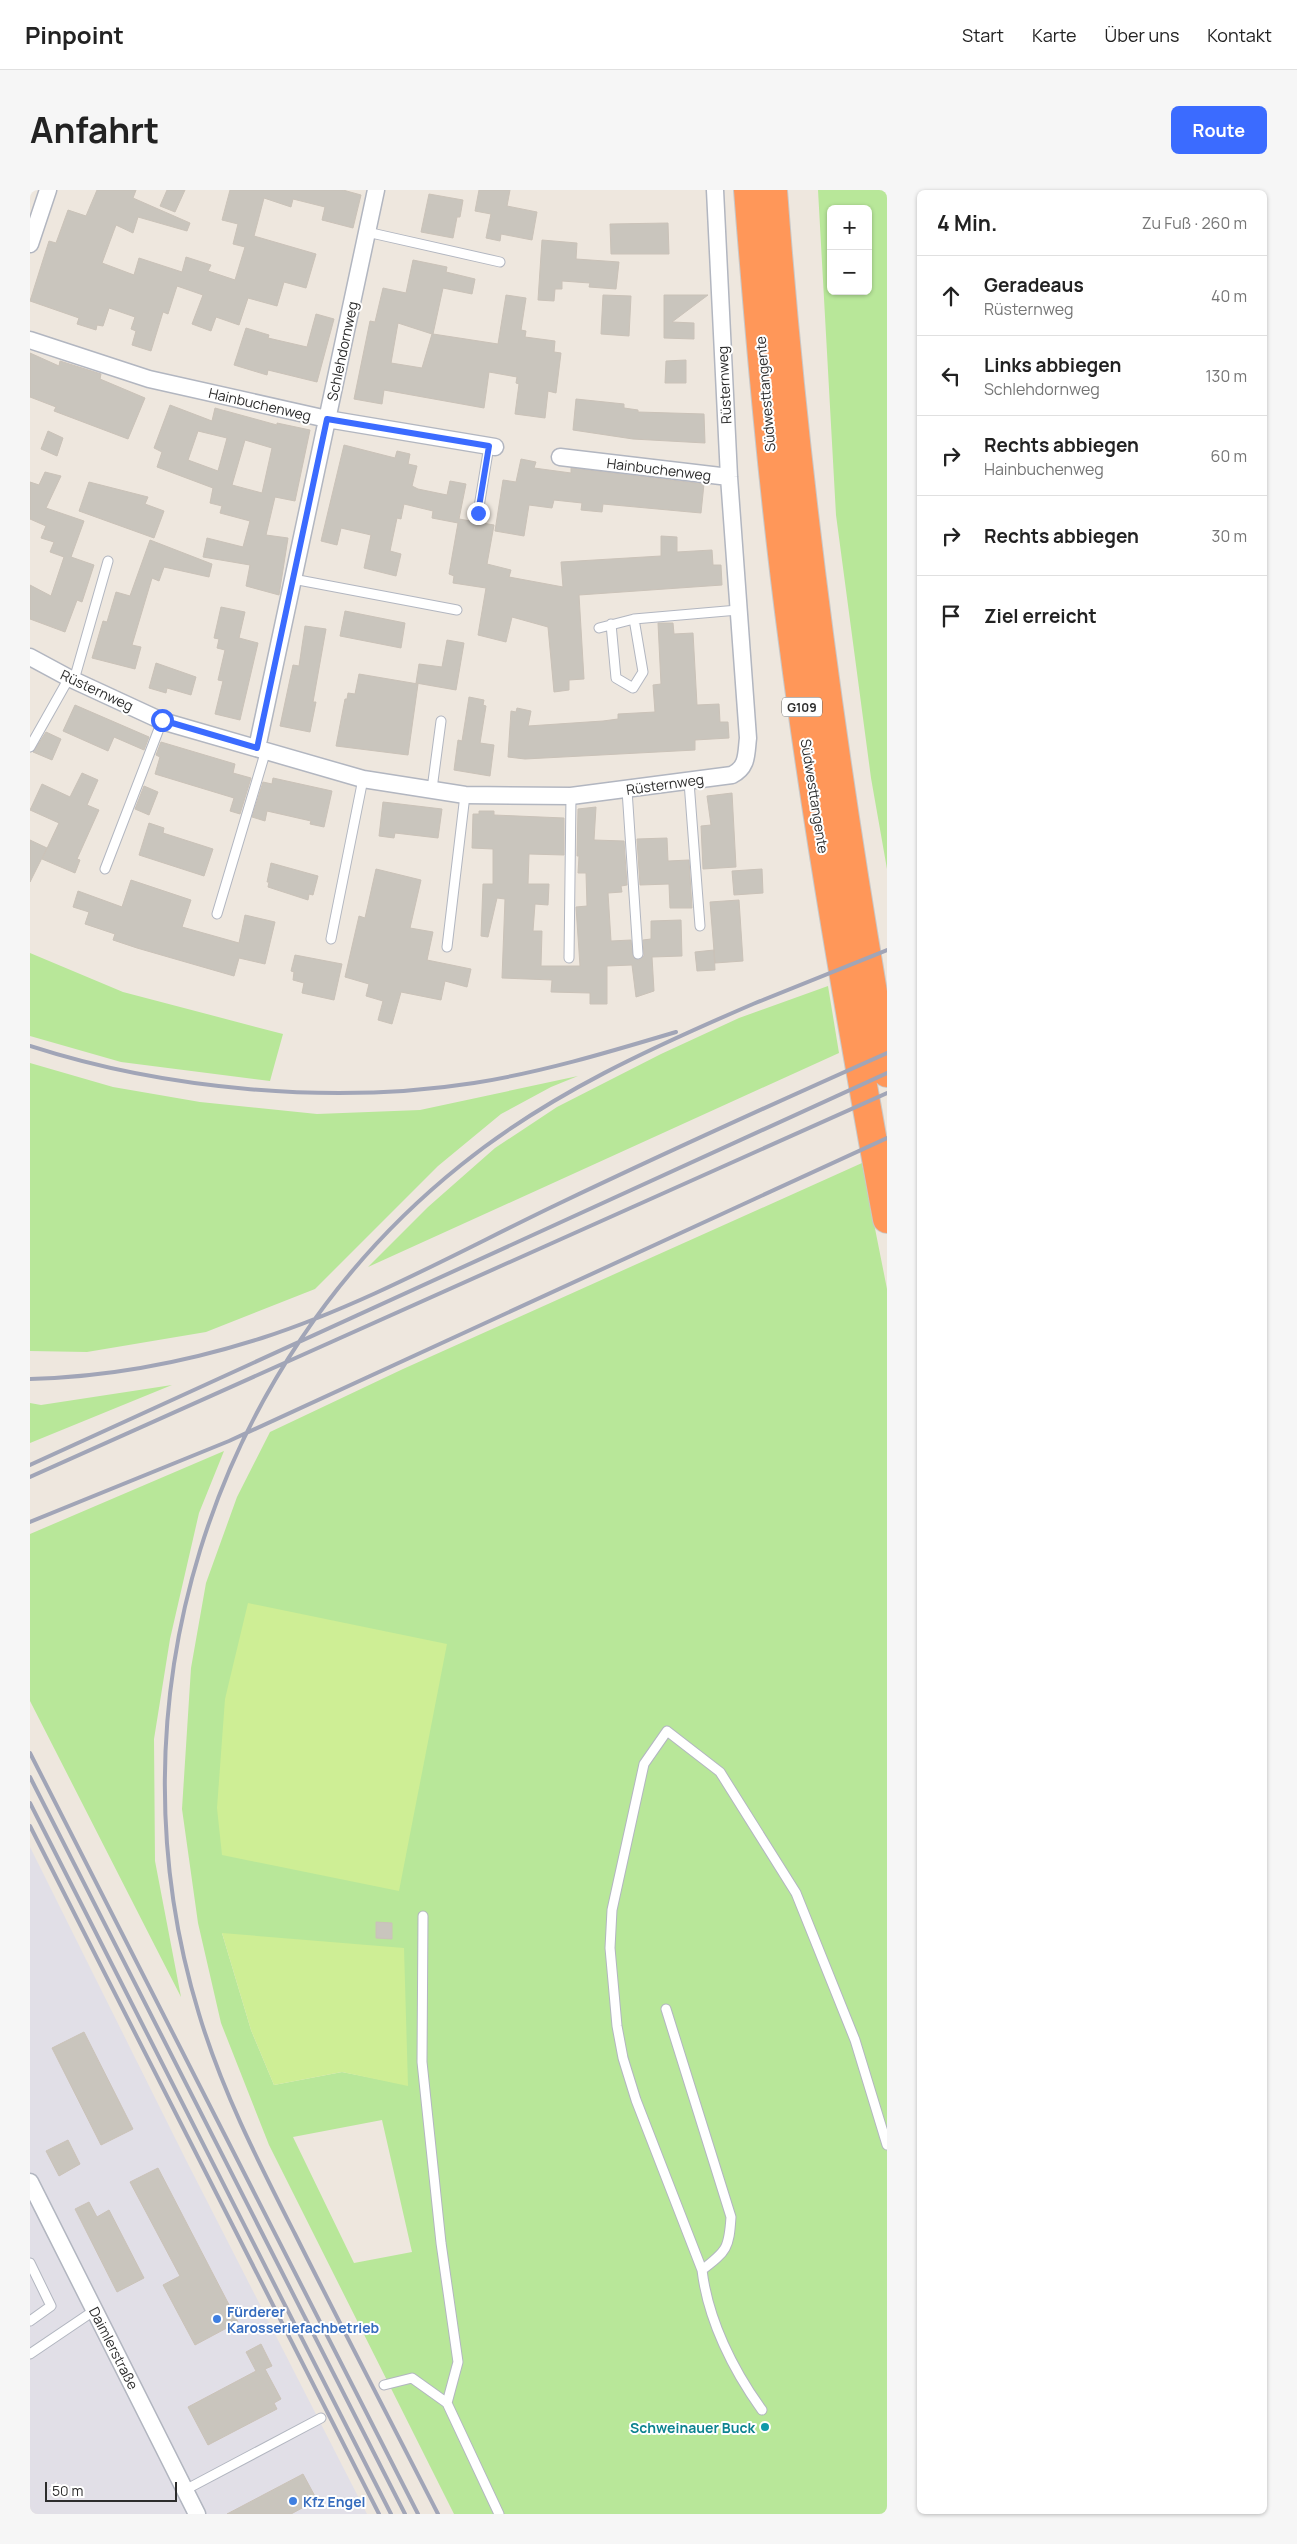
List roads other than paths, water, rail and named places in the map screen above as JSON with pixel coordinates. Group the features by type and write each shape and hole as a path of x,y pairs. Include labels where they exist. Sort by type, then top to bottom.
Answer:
{"highway":[{"name":"Südwesttangente","path":"748,190 766,403 792,640 831,902 887,1219"},
{"name":"Südwesttangente","path":"773,190 788,377 815,620 848,849 887,1073"}],"street":[{"path":"30,244 48,190"},
{"name":"Schlehdornweg","path":"262,749 293,579 376,190"},
{"name":"Rüsternweg","path":"30,657 71,679 162,720 364,779 432,790 465,795 571,796 689,782 732,775 742,770 746,761 748,738 729,477 715,190"},
{"name":"Hainbuchenweg","path":"30,340 149,379 327,419 492,447"},
{"name":"Hainbuchenweg","path":"560,457 729,477"},
{"name":"Daimlerstraße","path":"30,2182 197,2514"}],"lane":[{"path":"367,232 500,262"},
{"path":"478,513 492,447"},
{"path":"30,747 71,679 108,560"},
{"path":"293,579 457,610"},
{"path":"599,628 634,619 738,610"},
{"path":"611,624 616,678 633,688 643,672 634,619"},
{"path":"105,869 162,720"},
{"path":"432,790 441,721"},
{"path":"217,914 262,749"},
{"path":"331,939 364,779"},
{"path":"689,782 700,926"},
{"path":"627,790 638,954"},
{"path":"447,947 465,795"},
{"path":"569,958 571,796"},
{"path":"762,2410 747,2389 720,2334 705,2297 702,2270 636,2100 623,2058 617,2026 610,1948 612,1910 644,1764 667,1731 720,1772 796,1893 855,2040 887,2146"},
{"path":"423,1916 422,2062 441,2243 458,2362 448,2403"},
{"path":"666,2009 731,2217 729,2244 718,2258 702,2270"},
{"path":"30,2263 51,2306 30,2321"},
{"path":"30,2354 94,2310"},
{"path":"384,2385 412,2378 448,2403 499,2514"},
{"path":"185,2490 321,2418"}],"railway":[{"path":"753,1004 887,950"},
{"path":"438,2514 255,2153 230,2099 199,2014 173,1897 165,1780 174,1663 200,1550 243,1441 301,1340 374,1247 461,1165 530,1115 604,1073 682,1035 760,1001"},
{"path":"30,1046 82,1061 193,1083 307,1093 364,1093 420,1090 500,1078 576,1061 676,1032"},
{"path":"30,1379 60,1378 148,1367 234,1347 300,1325 412,1276 722,1127 887,1053"},
{"path":"30,1465 887,1073"},
{"path":"30,1477 887,1093"},
{"path":"30,1522 229,1441 887,1138"},
{"path":"30,1753 418,2514"},
{"path":"30,1777 405,2514"},
{"path":"30,1803 391,2514"},
{"path":"30,1826 379,2514"}],"place":[{"name":"Fürderer Karosseriefachbetrieb","path":"217,2319"},
{"name":"Schweinauer Buck","path":"765,2427"},
{"name":"Kfz Engel","path":"293,2501"}]}
